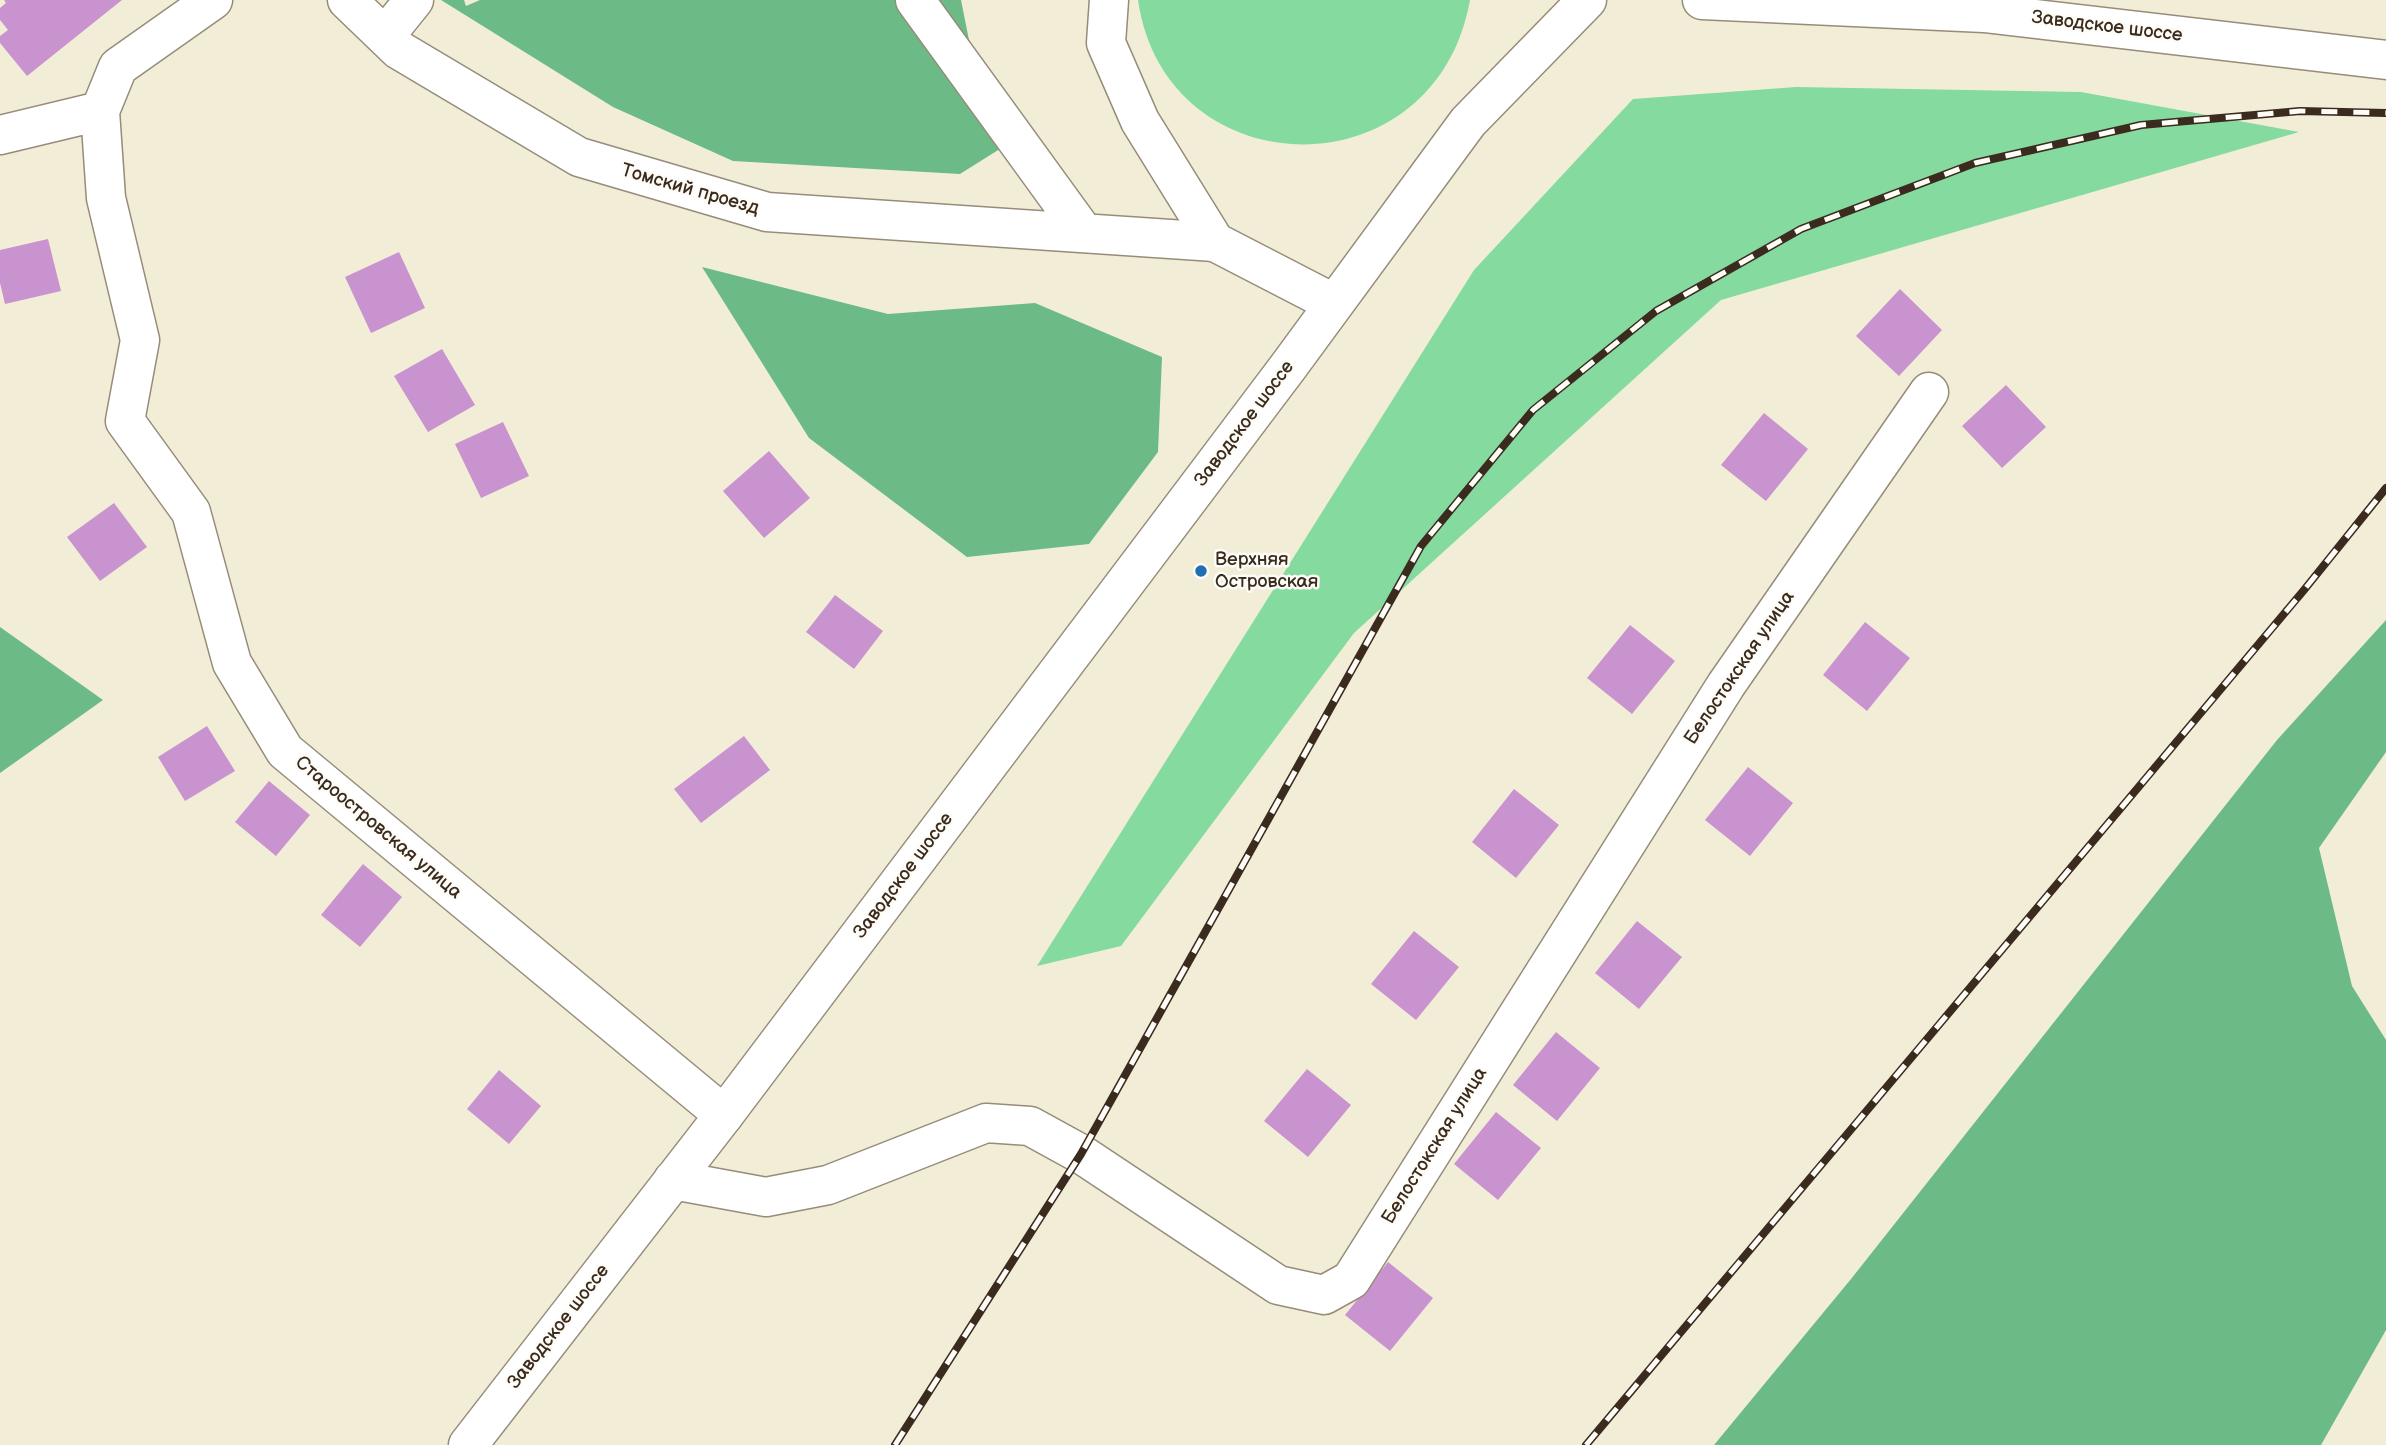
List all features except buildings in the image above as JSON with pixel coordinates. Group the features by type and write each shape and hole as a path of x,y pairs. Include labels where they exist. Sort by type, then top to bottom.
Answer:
{"street":[{"path":"0,135 100,111 118,67 214,0"},
{"name":"Томский проезд","path":"347,0 399,50 579,157 767,212 1215,242"},
{"path":"385,36 414,0"},
{"path":"915,0 1084,233"},
{"path":"1109,0 1106,43 1140,121 1215,242 1334,303"},
{"name":"Заводское шоссе","path":"468,1445 724,1115 1468,122 1587,0"},
{"name":"Заводское шоссе","path":"1702,0 1984,13 2386,60"},
{"name":"Староостровская улица","path":"100,111 106,198 140,340 125,421 191,512 232,663 285,751 724,1115"},
{"name":"Белостокская улица","path":"673,1180 766,1197 828,1185 986,1123 1030,1126 1081,1154 1278,1285 1324,1295 1351,1280 1726,685 1929,392"}],"green space":[{"path":"441,0 464,0 466,6 480,0 961,0 972,55 1030,130 960,174 733,161 613,107"},
{"path":"1138,0 1470,0 1447,64 1407,109 1357,136 1301,144 1246,135 1196,107 1159,62"},
{"path":"1796,87 2081,92 2299,132 1721,300 1354,633 1121,946 1037,966 1474,270 1633,99"},
{"path":"702,267 888,314 1035,303 1162,357 1158,452 1089,544 967,557 809,438"},
{"path":"2386,620 2386,752 2319,848 2352,986 2386,1040 2386,1330 2321,1445 1714,1445 1851,1279 2277,740"},
{"path":"0,627 103,700 0,773"}],"railway":[{"path":"895,1445 1081,1154 1421,546 1533,410 1656,311 1801,229 1975,163 2141,125 2300,111 2386,113"},
{"path":"1586,1445 2304,590 2386,488"}],"place":[{"name":"Верхняя Островская","path":"1201,571"}]}
